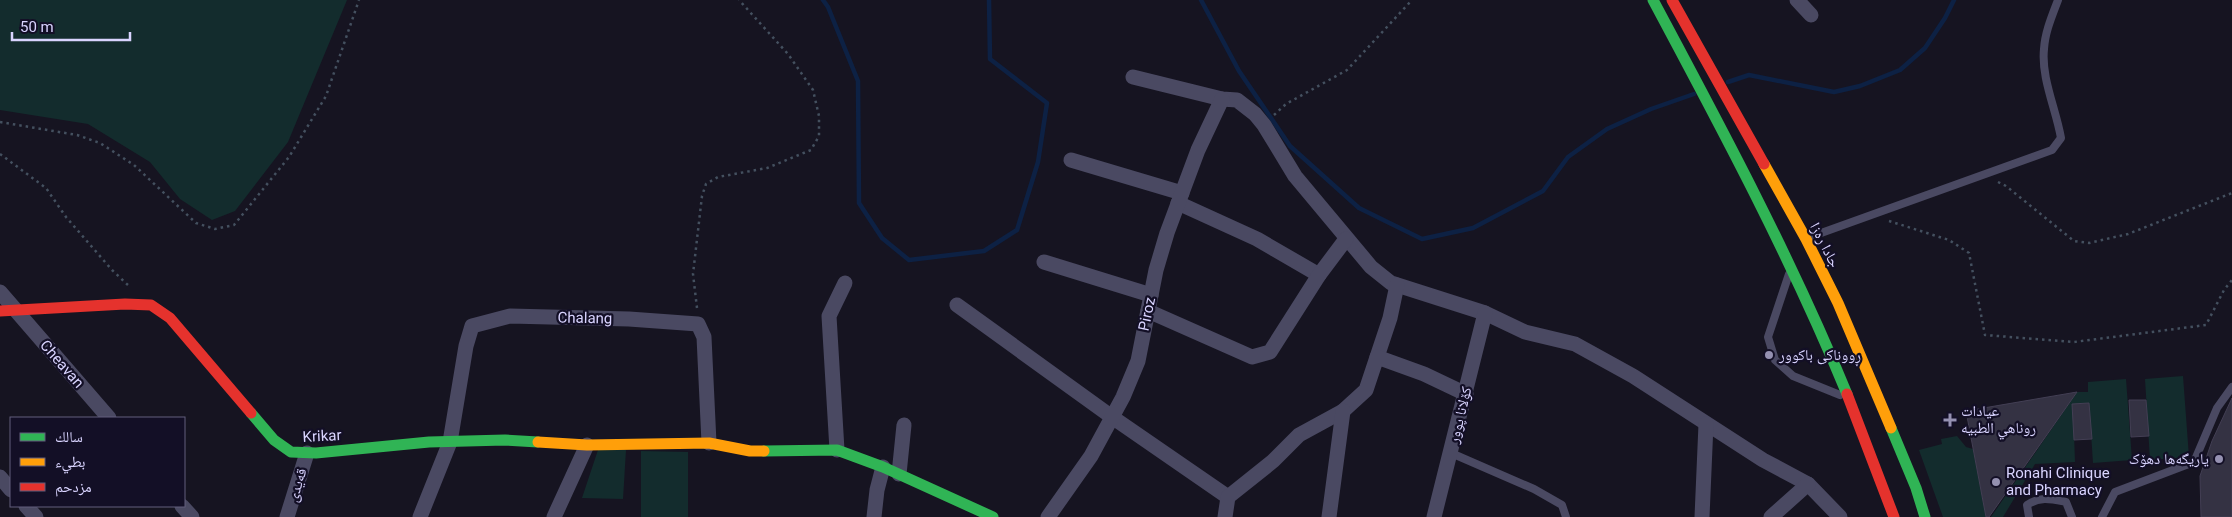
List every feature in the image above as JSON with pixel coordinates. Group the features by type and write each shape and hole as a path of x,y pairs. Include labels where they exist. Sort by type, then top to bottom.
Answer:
{"main road":[{"path":"1653,0 1737,159 1791,267 1850,399 1894,517"},
{"name":"جادا ره‌زا","path":"1672,0 1806,239 1838,303 1916,488 1925,517"},
{"name":"Krikar","path":"8,310 125,304 150,305 170,318 274,440 292,452 429,442 505,440 587,445 709,443 750,451 837,450"},
{"path":"837,450 883,467 993,517"}],"street":[{"path":"1797,0 1811,15"},
{"path":"1133,77 1222,99 1237,100 1255,114 1264,125 1295,176 1346,239 1371,266 1391,283 1485,314 1525,332 1575,344 1632,376 1763,460 1808,484 1840,517"},
{"name":"Piroz","path":"1052,515 1091,456 1112,417 1138,361 1151,294 1166,233 1198,150 1222,99"},
{"path":"1071,160 1180,198 1319,275"},
{"path":"1148,311 1252,357 1270,352 1319,275 1346,239"},
{"path":"1044,262 1151,294"},
{"path":"837,450 829,316 845,283"},
{"path":"1225,517 1228,497 1273,461 1299,435 1343,410 1366,390 1390,318 1397,285"},
{"name":"Cheavan","path":"0,292 8,310 108,417"},
{"path":"957,305 1112,417 1228,497"},
{"name":"کۆلانا پوور","path":"1434,517 1485,314"},
{"name":"Chalang","path":"450,442 466,346 472,326 510,316 630,319 698,324"},
{"path":"698,324 704,337 709,443"},
{"path":"1377,356 1424,374 1466,394"},
{"path":"1329,517 1343,410"},
{"path":"1702,517 1706,424"},
{"path":"899,474 904,425"},
{"path":"420,517 450,442"},
{"path":"554,517 587,445"},
{"name":"قەیدی","path":"287,517 307,452"},
{"path":"874,517 877,490 883,467"},
{"path":"0,477 10,489"},
{"path":"1771,517 1808,484"},
{"path":"27,507 36,517"},
{"path":"183,507 192,517"}],"lane":[{"path":"1806,239 2052,150 2061,138 2045,72 2044,50 2049,23 2058,0"},
{"path":"1791,267 1768,337 1775,360 1793,376 1850,399"},
{"path":"2102,517 2115,492 2194,462 2216,408 2232,387"},
{"path":"1451,453 1534,489 1562,505 1566,517"},
{"path":"2029,517 2027,505 2034,500 2047,498 2066,502 2072,517"}],"path":[{"path":"0,122 77,135 100,143 134,165 196,223 215,229 234,225 289,156 326,96 359,0"},
{"path":"698,324 693,274 702,196 706,184 718,177 767,168 811,150 818,136 819,116 813,90 788,54 739,0"},
{"path":"1268,121 1286,104 1347,70 1412,0"},
{"path":"0,154 46,188 66,218 112,270 131,288"},
{"path":"1983,175 2006,186 2074,241 2088,244 2128,234 2232,194"},
{"path":"1874,214 1897,224 1950,240 1969,253 1985,335 2074,342 2206,325 2224,290 2232,280"}],"green space":[{"path":"0,0 347,0 288,142 235,211 212,220 180,199 150,162 88,124 0,110"},
{"path":"2183,376 2189,457 2150,460 2145,379"},
{"path":"2126,379 2132,460 2093,463 2089,403 2073,404 2075,462 2035,464 2003,517 1991,517 2077,392 2088,392 2088,382"},
{"path":"1957,436 1966,447 1973,449 1986,517 1943,517 1919,450 1942,444 1941,439"},
{"path":"598,450 626,450 623,499 582,498"},
{"path":"641,451 688,452 688,517 641,517"}],"building":[{"name":"Ronahi Clinique and Pharmacy","path":"2077,392 1989,517 1986,517 1966,411"},
{"name":"یاریگەھا دھۆک","path":"2232,398 2232,517 2201,517 2200,476 2212,441"},
{"path":"2129,400 2146,400 2149,436 2131,437"},
{"path":"2089,403 2092,439 2074,440 2072,404"}],"waterway":[{"path":"823,0 828,7 858,81 859,203 882,238 909,260 984,251 1017,230 1038,162 1047,103 990,59 989,0"},
{"path":"1201,0 1239,71 1290,146 1359,208 1422,239 1473,228 1543,191 1568,157 1607,129 1651,109 1694,94"},
{"path":"1728,82 1749,75 1834,92 1860,86 1900,70 1925,48 1945,18 1954,0"}],"traffic: fast":[{"path":"1653,0 1730,145 1779,244 1803,293 1847,394"},
{"path":"251,413 274,440 291,452 316,453 429,442 505,440 538,442"},
{"path":"1891,428 1916,488 1925,517"},
{"path":"764,451 837,450 883,467 993,517"}],"traffic: slow":[{"path":"1764,164 1806,239 1838,303 1891,428"},
{"path":"538,442 587,445 709,443 750,451 764,451"}],"traffic: jam":[{"path":"1672,0 1764,164"},
{"path":"0,311 125,304 151,305 170,318 251,413"},
{"path":"1847,394 1894,517"}],"place":[{"name":"ڕووناکی باکوور","path":"1769,355"},
{"name":"عيادات روناهي الطبيه","path":"1950,420"},
{"name":"یاریگەھا دھۆک","path":"2219,459"},
{"name":"Ronahi Clinique and Pharmacy","path":"1996,482"}]}
